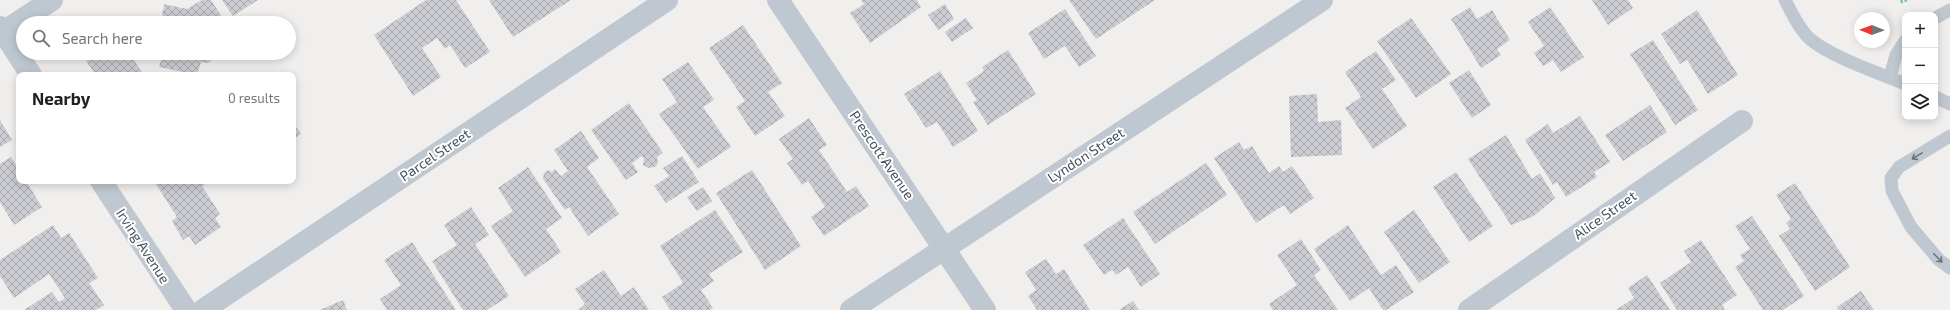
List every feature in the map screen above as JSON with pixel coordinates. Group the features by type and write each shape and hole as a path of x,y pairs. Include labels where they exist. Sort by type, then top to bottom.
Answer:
{"street":[{"path":"26,16 52,0"},
{"name":"Parcel Street","path":"203,310 667,0"},
{"name":"Prescott Avenue","path":"778,0 985,310"},
{"name":"Lyndon Street","path":"851,310 1322,0"},
{"path":"16,22 1,31 16,53"},
{"path":"21,60 29,72"},
{"name":"Alice Street","path":"1469,310 1742,121"},
{"name":"Irving Avenue","path":"103,184 186,310"}],"lane":[{"path":"1785,0 1795,20 1810,38 1829,51 1902,83"},
{"path":"1938,16 1950,10"},
{"path":"1890,77 1896,55 1902,46"},
{"path":"1938,98 1950,104"},
{"path":"1950,136 1899,167 1891,178 1892,191 1911,227 1939,260 1950,268"}],"path":[{"path":"1901,0 1902,2 1907,0"}],"building":[{"path":"202,0 211,0 221,16 162,16 164,4 187,9"},
{"path":"222,0 258,0 233,16"},
{"path":"426,0 456,0 490,52 465,68 450,45 445,49 437,38 422,48 441,77 413,96 374,35"},
{"path":"489,0 571,0 513,37"},
{"path":"861,0 918,0 917,1 921,7 870,43 850,13 864,4"},
{"path":"1069,0 1155,0 1096,39"},
{"path":"1592,0 1628,0 1633,8 1608,25"},
{"path":"945,4 954,19 938,30 928,15"},
{"path":"1470,7 1477,19 1492,10 1510,40 1497,49 1501,55 1481,68 1451,19"},
{"path":"1550,7 1584,57 1561,72 1553,60 1543,66 1534,53 1544,46 1528,22"},
{"path":"1065,9 1096,56 1079,67 1065,46 1044,59 1028,33"},
{"path":"1697,10 1738,75 1708,94 1687,60 1680,64 1661,34"},
{"path":"966,18 973,28 952,42 945,32"},
{"path":"1411,18 1451,74 1416,98 1377,41"},
{"path":"743,25 782,83 768,92 785,116 755,136 736,107 745,101 709,48"},
{"path":"1653,40 1698,110 1675,125 1630,54"},
{"path":"1008,50 1036,94 988,125 973,102 977,100 966,83 984,71 982,67"},
{"path":"1376,51 1396,80 1382,89 1407,126 1373,149 1345,108 1361,97 1345,72"},
{"path":"134,60 142,72 94,72 86,61"},
{"path":"161,60 212,60 208,63 201,62 198,72 183,72 159,67"},
{"path":"688,62 714,100 703,107 731,147 698,169 659,114 677,102 662,79"},
{"path":"1469,70 1491,105 1472,118 1449,83"},
{"path":"940,71 978,131 953,147 937,122 926,128 904,94"},
{"path":"1317,94 1318,122 1341,120 1342,155 1291,157 1289,96"},
{"path":"629,103 663,153 657,157 658,163 655,167 649,168 643,165 644,159 642,156 632,163 638,172 626,180 591,130"},
{"path":"1650,105 1667,132 1623,161 1605,135"},
{"path":"1580,116 1610,162 1594,172 1597,177 1566,197 1557,182 1553,185 1525,140 1548,124 1553,133"},
{"path":"809,118 827,145 819,150 847,192 856,186 869,206 824,236 811,217 825,207 808,181 802,185 787,163 793,159 779,139"},
{"path":"0,120 12,140 0,147"},
{"path":"296,127 301,134 296,137"},
{"path":"581,131 599,158 587,167 619,214 588,236 569,207 565,210 543,179 544,173 548,170 552,172 555,169 561,176 568,171 554,150"},
{"path":"1506,135 1532,179 1540,173 1555,198 1534,216 1511,225 1468,159"},
{"path":"1239,142 1244,150 1252,146 1269,173 1279,166 1283,172 1292,166 1314,198 1290,214 1284,205 1256,223 1214,158"},
{"path":"682,156 699,182 666,203 654,186 669,176 663,168"},
{"path":"11,157 16,165 16,184 28,184 42,207 14,225 0,202 0,164"},
{"path":"1206,163 1227,195 1155,244 1133,212"},
{"path":"528,167 562,218 546,229 561,252 525,277 491,226 513,211 498,188"},
{"path":"752,170 801,246 765,270 716,193"},
{"path":"1456,172 1493,226 1469,242 1433,187"},
{"path":"1795,183 1850,267 1815,291 1779,236 1790,229 1786,223 1791,219 1776,195"},
{"path":"156,184 205,184 202,186 220,214 215,218 221,227 195,245 189,236 183,240 172,221 177,217"},
{"path":"703,187 712,201 697,211 687,197"},
{"path":"471,207 489,235 475,244 509,296 487,310 463,310 432,261 457,245 444,225"},
{"path":"715,210 743,252 709,274 714,281 701,290 713,308 709,310 670,310 662,297 683,283 660,246"},
{"path":"1414,210 1450,262 1419,283 1384,232"},
{"path":"1752,216 1804,296 1783,310 1763,310 1735,267 1744,261 1740,255 1750,249 1735,226"},
{"path":"1123,218 1160,274 1141,287 1128,267 1116,275 1112,270 1104,275 1083,245"},
{"path":"53,225 61,238 69,233 98,278 89,283 104,305 96,310 24,310 52,292 59,302 65,298 49,274 14,298 0,276 0,260"},
{"path":"1348,225 1381,275 1396,265 1414,292 1386,310 1383,310 1369,288 1350,301 1314,249"},
{"path":"1301,239 1321,270 1314,275 1338,310 1273,310 1269,304 1297,285 1277,255"},
{"path":"1701,240 1737,295 1722,305 1725,310 1677,310 1660,283 1691,262 1684,251"},
{"path":"412,242 456,310 387,310 380,299 401,285 384,260"},
{"path":"1046,259 1056,274 1064,269 1090,310 1037,310 1028,296 1036,290 1025,272"},
{"path":"604,270 621,296 634,287 649,310 578,310 585,304 575,289"},
{"path":"1647,275 1670,310 1616,310 1634,298 1628,288"},
{"path":"1861,291 1874,310 1838,310 1837,307"},
{"path":"343,300 347,310 320,310"},
{"path":"1133,301 1139,310 1119,310"}]}
